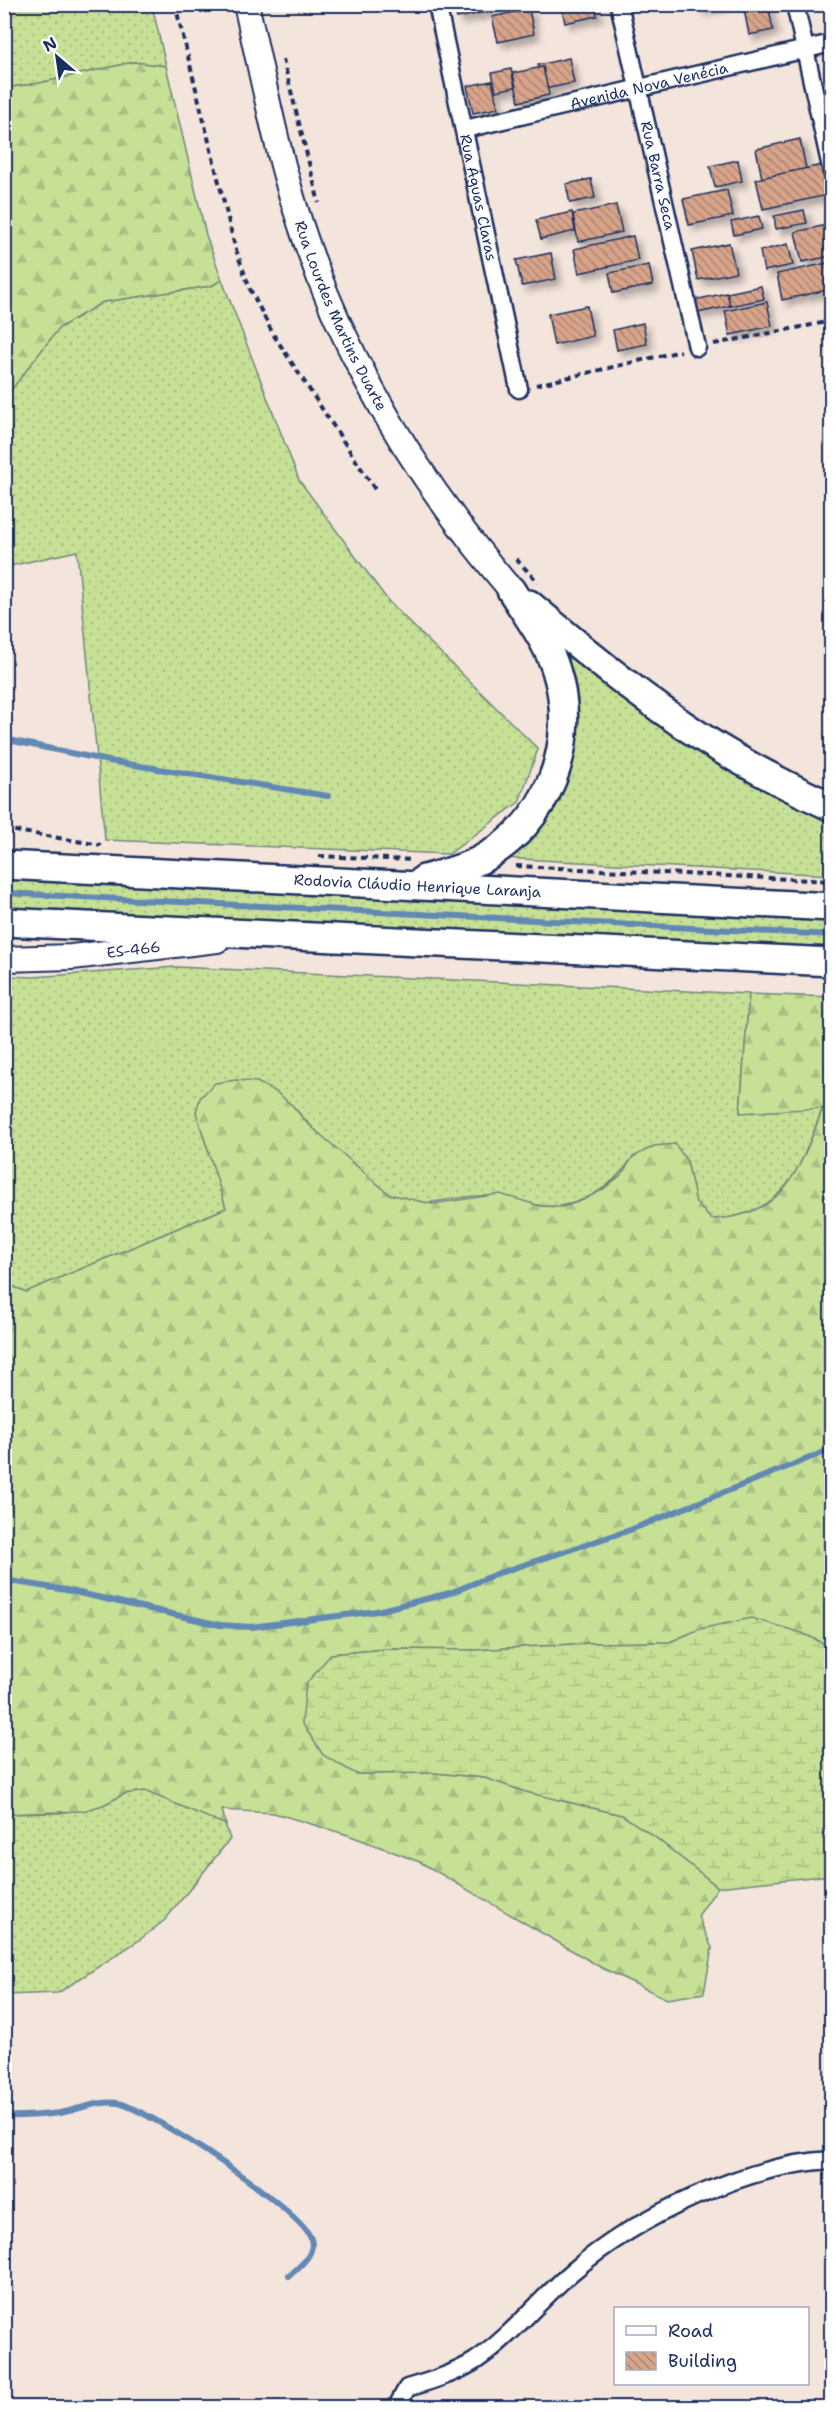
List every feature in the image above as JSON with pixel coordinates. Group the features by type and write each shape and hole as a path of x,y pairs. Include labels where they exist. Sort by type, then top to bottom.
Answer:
{"main road":[{"name":"Rua Lourdes Martins Duarte","path":"246,4 286,175 301,226 339,325 377,400 415,464 445,508 511,590"},
{"path":"511,590 622,681 671,717 748,765 831,807"},
{"path":"404,885 461,868 496,850 526,824 548,791 556,773 564,731 561,688 546,647 511,590"},
{"name":"Rodovia Cláudio Henrique Laranja","path":"4,865 831,907"},
{"path":"4,922 831,962"},
{"name":"ES-466","path":"4,959 80,957 265,934"}],"street":[{"name":"Rua Águas Claras","path":"437,4 519,389"},
{"name":"Rua Barra Seca","path":"619,4 697,347"},
{"path":"795,4 831,172"},
{"name":"Avenida Nova Venécia","path":"465,129 831,43"},
{"path":"396,2408 408,2388 447,2376 476,2360 571,2273 610,2242 656,2214 714,2189 769,2171 831,2160"}],"path":[{"path":"175,4 235,247 250,289 273,334 376,490"},
{"path":"280,50 320,208"},
{"path":"519,389 697,347 831,321"},
{"path":"513,555 546,590"}],"green space":[{"path":"4,5 152,5 166,66 133,62 40,83 5,88"},
{"path":"133,62 166,66 206,235 222,280 211,286 103,302 59,328 5,398 5,88 40,83"},
{"path":"222,280 299,480 389,602 538,749 519,802 449,854 105,840 77,551 5,567 4,398 59,328 103,302 211,286"},
{"path":"560,643 623,696 689,744 758,786 831,823 831,875 502,858 547,811"},
{"path":"4,878 831,920 831,953 5,911"},
{"path":"176,967 749,994 740,1112 823,1107 797,1169 773,1199 757,1209 736,1216 711,1219 696,1203 687,1161 633,1157 615,1179 604,1188 566,1205 537,1205 482,1196 421,1203 400,1199 383,1190 318,1132 292,1105 196,1112 226,1208 26,1292 5,1283 5,976 33,977"},
{"path":"749,994 831,997 831,1647 802,1633 700,1629 670,1642 590,1643 476,1650 387,1649 331,1654 356,1774 436,1773 485,1778 526,1792 622,1815 655,1837 718,1887 698,1916 712,1948 704,1993 667,1999 602,1968 420,1862 348,1835 274,1813 222,1810 226,1825 145,1791 124,1794 103,1805 83,1811 5,1814 4,1570 10,1555 5,1552 5,1283 26,1292 226,1208 196,1112 200,1098 215,1083 236,1080 257,1082 276,1092 292,1105 306,1122 389,1194 432,1204 500,1194 540,1206 563,1207 602,1190 621,1175 633,1157 654,1146 675,1144 687,1161 696,1203 711,1219 736,1216 757,1209 773,1199 797,1169 823,1108 740,1113"},
{"path":"751,1618 802,1633 831,1647 830,1875 718,1887 655,1837 622,1815 526,1792 485,1778 436,1773 356,1774 323,1755 302,1723 306,1684 331,1654 387,1649 476,1650 591,1643 670,1642 700,1629"},
{"path":"145,1791 225,1824 230,1839 165,1920 138,1941 58,1993 5,1995 4,1814 59,1813 103,1805 124,1794"}],"building":[{"path":"454,4 505,4 506,8 457,18"},
{"path":"561,4 595,4 597,16 565,23"},
{"path":"697,4 724,4 699,10"},
{"path":"743,4 768,4 773,30 749,35"},
{"path":"529,9 534,34 498,42 492,17"},
{"path":"569,58 574,83 544,89 538,65"},
{"path":"543,67 549,95 519,102 513,73"},
{"path":"511,69 515,87 496,91 492,73"},
{"path":"492,81 498,108 473,113 467,86"},
{"path":"832,83 832,123 829,123 821,85"},
{"path":"800,139 806,169 762,178 756,149"},
{"path":"738,160 742,181 715,187 710,166"},
{"path":"827,164 832,194 763,209 756,179"},
{"path":"591,179 595,198 570,203 566,184"},
{"path":"727,190 733,216 689,225 683,199"},
{"path":"616,205 622,232 578,242 573,214"},
{"path":"804,210 807,223 776,229 774,216"},
{"path":"572,212 575,231 541,239 536,220"},
{"path":"759,216 762,229 734,235 731,222"},
{"path":"831,224 832,256 802,262 795,232"},
{"path":"633,236 638,260 579,273 574,249"},
{"path":"729,243 736,272 698,280 692,251"},
{"path":"788,244 793,265 764,271 760,251"},
{"path":"551,253 556,279 522,286 516,260"},
{"path":"832,262 832,289 782,300 777,274"},
{"path":"649,265 653,285 613,293 609,273"},
{"path":"761,286 764,299 730,306 727,293"},
{"path":"727,293 730,306 697,313 694,300"},
{"path":"767,302 772,326 730,335 725,311"},
{"path":"587,306 593,336 554,345 548,314"},
{"path":"643,323 647,344 617,350 613,330"}],"waterway":[{"path":"4,739 109,761 328,796"},
{"path":"4,893 832,935"},
{"path":"4,1580 66,1590 220,1625 251,1627 377,1611 450,1593 499,1573 630,1530 832,1449"},
{"path":"4,2116 60,2113 111,2102 135,2109 160,2123 224,2163 282,2207 302,2226 311,2239 311,2250 306,2260 289,2276"}]}
